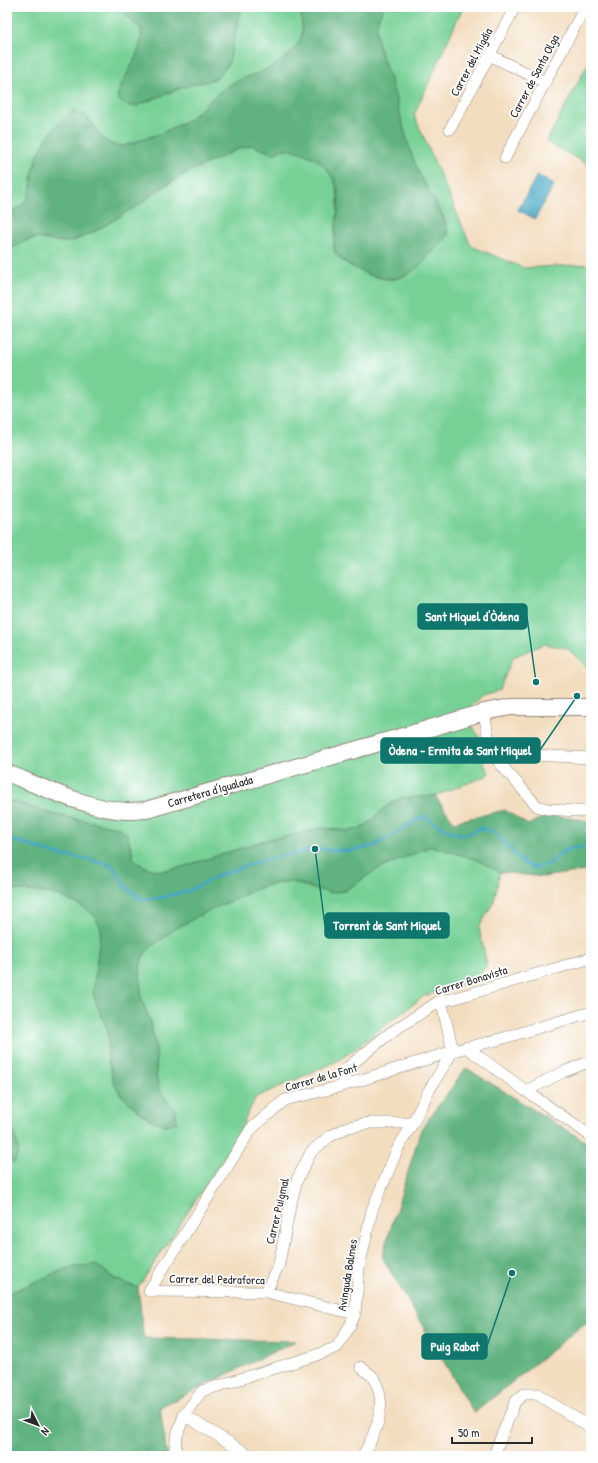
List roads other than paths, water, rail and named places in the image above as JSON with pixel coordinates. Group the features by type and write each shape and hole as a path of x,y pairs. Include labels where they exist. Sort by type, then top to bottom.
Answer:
{"street":[{"name":"Carrer del Migdia","path":"450,129 515,7"},
{"name":"Carrer de Santa Olga","path":"505,158 585,7"},
{"path":"490,55 545,82"},
{"name":"Carretera d'Igualada","path":"7,773 89,804 112,810 146,810 484,712 512,707 591,707"},
{"path":"484,712 491,753 537,806 547,810 591,812"},
{"path":"491,753 591,758"},
{"name":"Carrer Bonavista","path":"342,1086 347,1068 390,1033 440,1000 452,999 591,958"},
{"path":"440,1000 453,1050"},
{"name":"Carrer de la Font","path":"149,1291 251,1129 285,1100 342,1086 453,1050 497,1040 591,1012"},
{"path":"466,1047 526,1091 588,1134 591,1134"},
{"name":"Avinguda Balmes","path":"175,1456 176,1439 184,1415 202,1391 314,1356 337,1346 350,1326 355,1314 359,1268 372,1210 398,1148 413,1123 428,1092 453,1050"},
{"path":"526,1091 564,1072 591,1061"},
{"name":"Carrer Puigmal","path":"266,1292 279,1264 297,1180 311,1152 329,1136 348,1126 370,1123 413,1123"},
{"name":"Carrer del Pedraforca","path":"149,1291 266,1292 355,1314"},
{"path":"361,1367 375,1379 381,1404 380,1416 373,1437 363,1456"},
{"path":"496,1456 496,1450 515,1402 524,1394 537,1394 591,1428"},
{"path":"184,1415 250,1456"}],"water":[{"path":"537,175 554,185 535,219 518,210"}],"waterway":[{"path":"7,838 59,855 112,865 125,886 141,899 159,898 188,891 220,875 264,860 315,849 347,851 374,846 424,816 433,823 457,834 468,834 480,828 494,832 521,861 532,868 551,863 565,850 583,847 591,851"}],"place":[{"name":"Sant Miquel d'Òdena","path":"536,682"},
{"name":"Òdena - Ermita de Sant Miquel","path":"577,696"},
{"name":"Torrent de Sant Miquel","path":"315,849"},
{"name":"Puig Rabat","path":"512,1273"}]}
